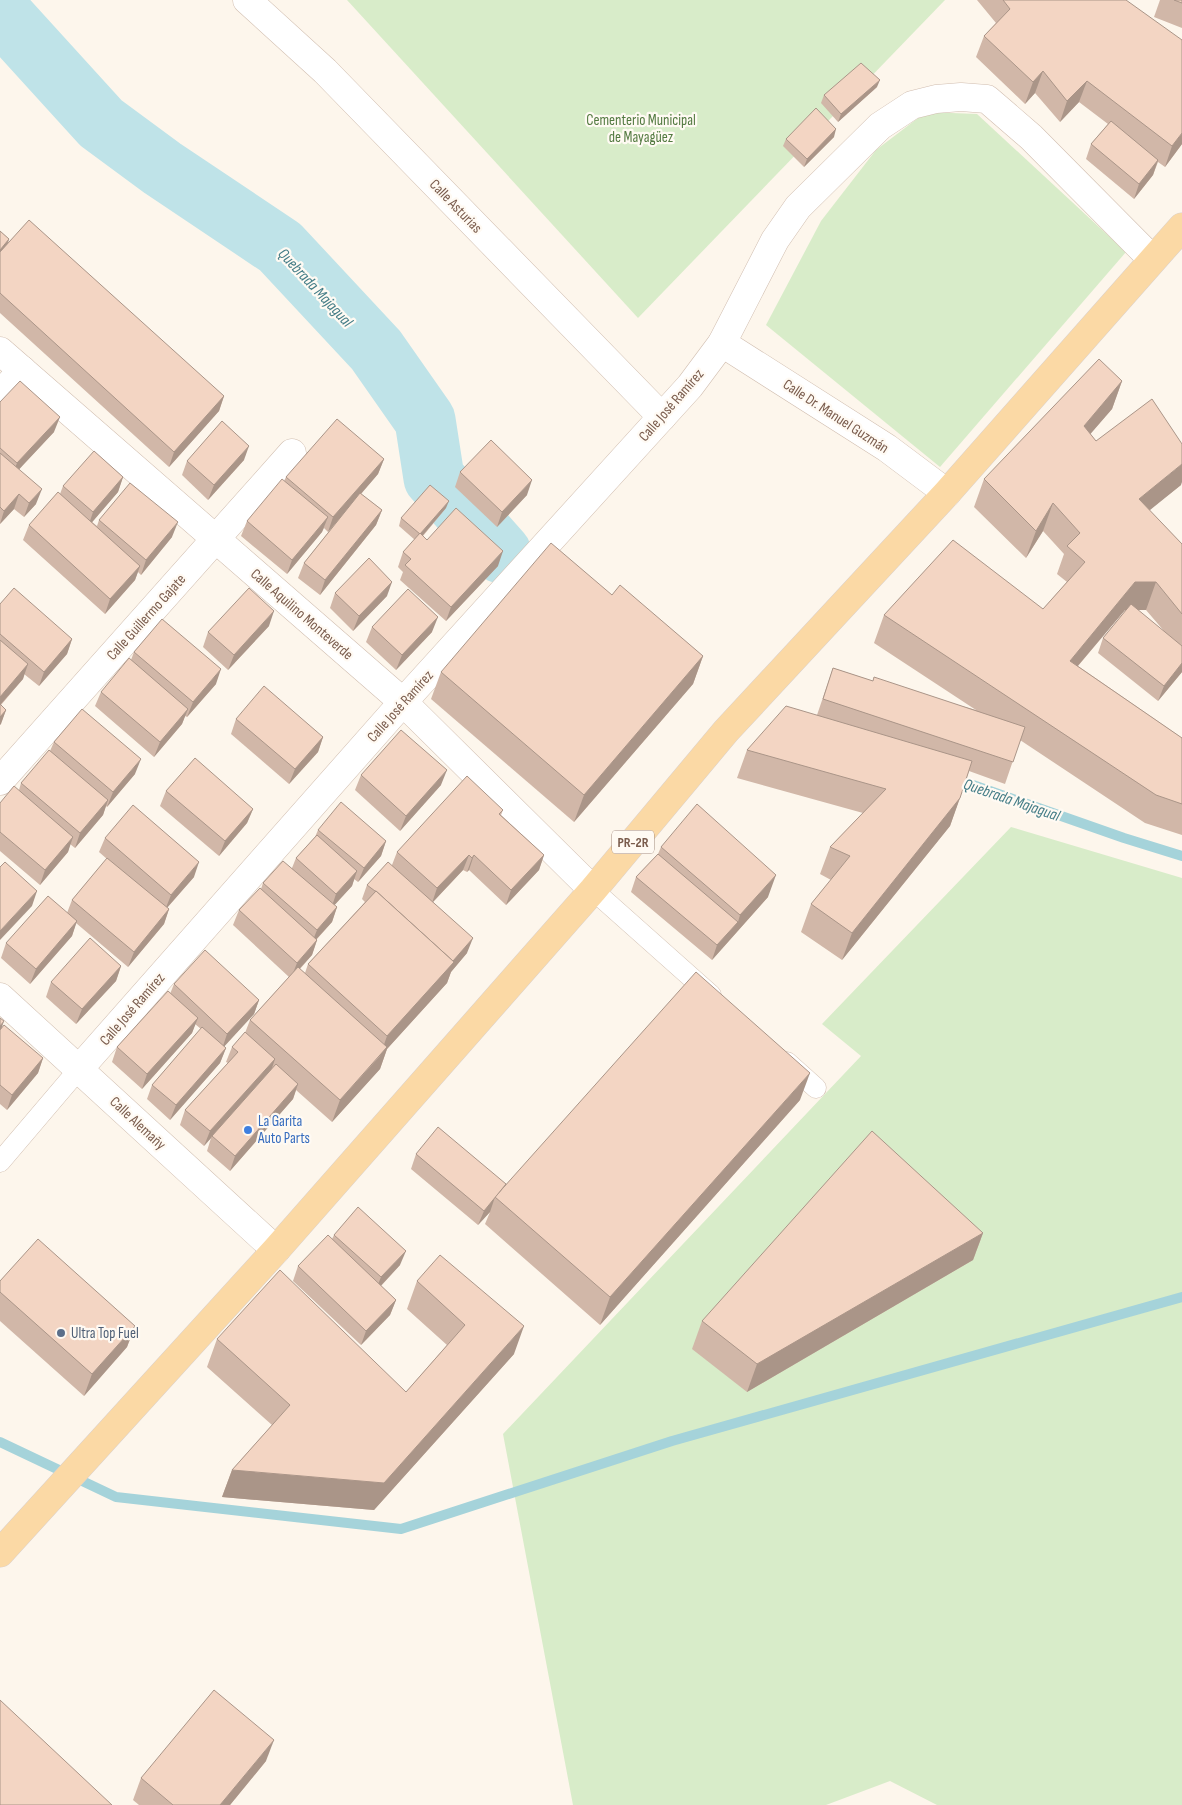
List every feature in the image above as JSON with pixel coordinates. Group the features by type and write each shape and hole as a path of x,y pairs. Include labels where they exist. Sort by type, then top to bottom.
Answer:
{"main road":[{"name":"PR-2R","path":"0,1553 276,1250 593,890 726,731 947,494 1182,227"}],"street":[{"name":"Calle Asturias","path":"247,0 325,71 662,416"},
{"name":"Calle José Ramírez","path":"80,1069 403,702 690,386 722,343 775,240 798,207 880,126 912,105 936,99 961,97 987,99 1031,138 1152,259"},
{"name":"Calle Dr. Manuel Guzmán","path":"722,343 887,448 947,494"},
{"name":"Calle Aquilino Monteverde","path":"0,351 403,702 593,890"},
{"path":"0,395 22,370"},
{"name":"Calle Guillermo Gajate","path":"0,781 292,452"},
{"name":"Calle Alemañy","path":"0,997 276,1250"}],"lane":[{"path":"593,890 727,1009"},
{"path":"771,1048 816,1088"},
{"path":"0,1162 80,1069"}],"green space":[{"name":"Cementerio Municipal de Mayagüez","path":"347,0 945,0 638,318"},
{"path":"926,112 977,114 1126,252 940,467 766,325 821,221 876,150"},
{"path":"1011,827 1182,878 1182,1805 937,1805 890,1781 826,1805 573,1805 503,1434 861,1056 822,1024"}],"building":[{"path":"1003,0 1126,0 1182,40 1182,133 1172,146 1087,81 1067,101 1043,71 1033,82 984,36 1010,9"},
{"path":"861,63 880,80 841,114 824,95"},
{"path":"816,108 836,129 807,159 786,139"},
{"path":"1111,121 1158,160 1139,184 1091,144"},
{"path":"29,220 224,396 174,452 0,293 0,252"},
{"path":"0,231 9,239 0,250"},
{"path":"1099,359 1122,381 1084,426 1096,441 1152,399 1182,444 1182,464 1139,499 1182,544 1182,614 1156,582 1135,582 1070,661 1182,738 1182,804 1156,795 884,615 953,540 1043,609 1085,562 1067,546 1080,533 1053,503 1036,531 984,479"},
{"path":"20,381 60,417 17,463 0,448 0,402"},
{"path":"337,419 384,459 333,517 286,477"},
{"path":"222,421 249,446 214,485 187,461"},
{"path":"491,440 532,480 502,512 460,472"},
{"path":"94,451 123,477 93,512 63,486"},
{"path":"0,453 42,489 29,503 19,494 4,511 0,507"},
{"path":"282,479 328,517 292,560 247,521"},
{"path":"130,483 178,522 146,560 99,520"},
{"path":"430,485 449,501 420,534 401,518"},
{"path":"58,492 140,566 110,599 29,525"},
{"path":"360,493 382,510 325,580 304,563"},
{"path":"456,508 503,551 451,607 405,565 411,559 403,552 420,533 427,540"},
{"path":"551,543 612,595 620,585 703,656 584,795 441,672"},
{"path":"369,558 392,582 359,616 335,593"},
{"path":"14,588 72,639 44,672 0,634 0,604"},
{"path":"249,588 274,611 234,655 208,632"},
{"path":"408,589 438,617 402,655 372,627"},
{"path":"1131,604 1182,646 1182,663 1164,686 1103,638"},
{"path":"162,619 221,669 193,702 134,652"},
{"path":"0,640 28,664 0,697"},
{"path":"129,658 188,709 160,742 101,692"},
{"path":"833,668 873,681 874,677 1025,727 1013,762 823,699"},
{"path":"264,686 323,737 295,769 236,719"},
{"path":"0,704 6,710 0,717"},
{"path":"786,706 972,761 960,798 852,933 811,904 850,856 830,847 886,789 747,750"},
{"path":"82,709 141,759 113,792 54,742"},
{"path":"401,730 447,770 406,816 361,775"},
{"path":"49,750 108,800 80,833 21,783"},
{"path":"195,758 253,809 225,841 166,791"},
{"path":"467,776 503,810 499,814 544,855 511,890 474,855 472,858 469,855 437,888 397,852"},
{"path":"14,786 73,837 45,870 0,832 0,803"},
{"path":"341,802 386,841 364,868 318,830"},
{"path":"697,804 776,875 740,915 661,847"},
{"path":"133,805 199,862 171,895 105,838"},
{"path":"317,835 357,871 336,894 296,858"},
{"path":"658,854 738,922 717,945 636,877"},
{"path":"107,858 169,909 134,952 72,900"},
{"path":"283,861 337,907 317,930 263,883"},
{"path":"5,862 37,891 0,931 0,867"},
{"path":"388,862 473,938 453,961 367,885"},
{"path":"260,888 317,940 297,963 239,910"},
{"path":"376,891 454,962 387,1036 308,964"},
{"path":"48,896 77,921 36,969 6,943"},
{"path":"90,938 121,966 82,1009 51,982"},
{"path":"205,950 259,1000 227,1034 174,984"},
{"path":"298,967 387,1047 340,1100 250,1020"},
{"path":"696,972 810,1073 610,1297 495,1197"},
{"path":"168,991 198,1018 147,1074 117,1047"},
{"path":"0,1018 4,1021 0,1026"},
{"path":"4,1025 43,1058 12,1095 0,1085 0,1030"},
{"path":"202,1027 226,1048 176,1105 152,1085"},
{"path":"245,1032 275,1059 210,1131 185,1110 238,1052 232,1047"},
{"path":"276,1064 298,1084 235,1156 212,1136"},
{"path":"438,1127 506,1184 484,1211 416,1154"},
{"path":"872,1131 983,1233 757,1364 702,1321"},
{"path":"358,1207 406,1251 381,1277 334,1235"},
{"path":"328,1235 396,1300 366,1331 298,1266"},
{"path":"38,1239 135,1326 92,1374 0,1292 0,1281"},
{"path":"440,1255 524,1326 384,1483 232,1470 290,1405 217,1339 280,1270 406,1392 465,1325 417,1281"},
{"path":"214,1690 274,1740 220,1805 173,1805 141,1778"},
{"path":"0,1700 112,1805 0,1805"}],"waterway":[{"name":"Quebrada Majagual","path":"0,12 101,123 162,168 280,247 376,350 425,420 434,478 501,553"},
{"name":"Quebrada Majagual","path":"953,778 1124,838 1182,856"},
{"path":"0,1442 116,1497 401,1529 672,1441 1182,1297"}],"place":[{"name":"La Garita Auto Parts","path":"248,1130"},
{"name":"Ultra Top Fuel","path":"61,1333"}]}
